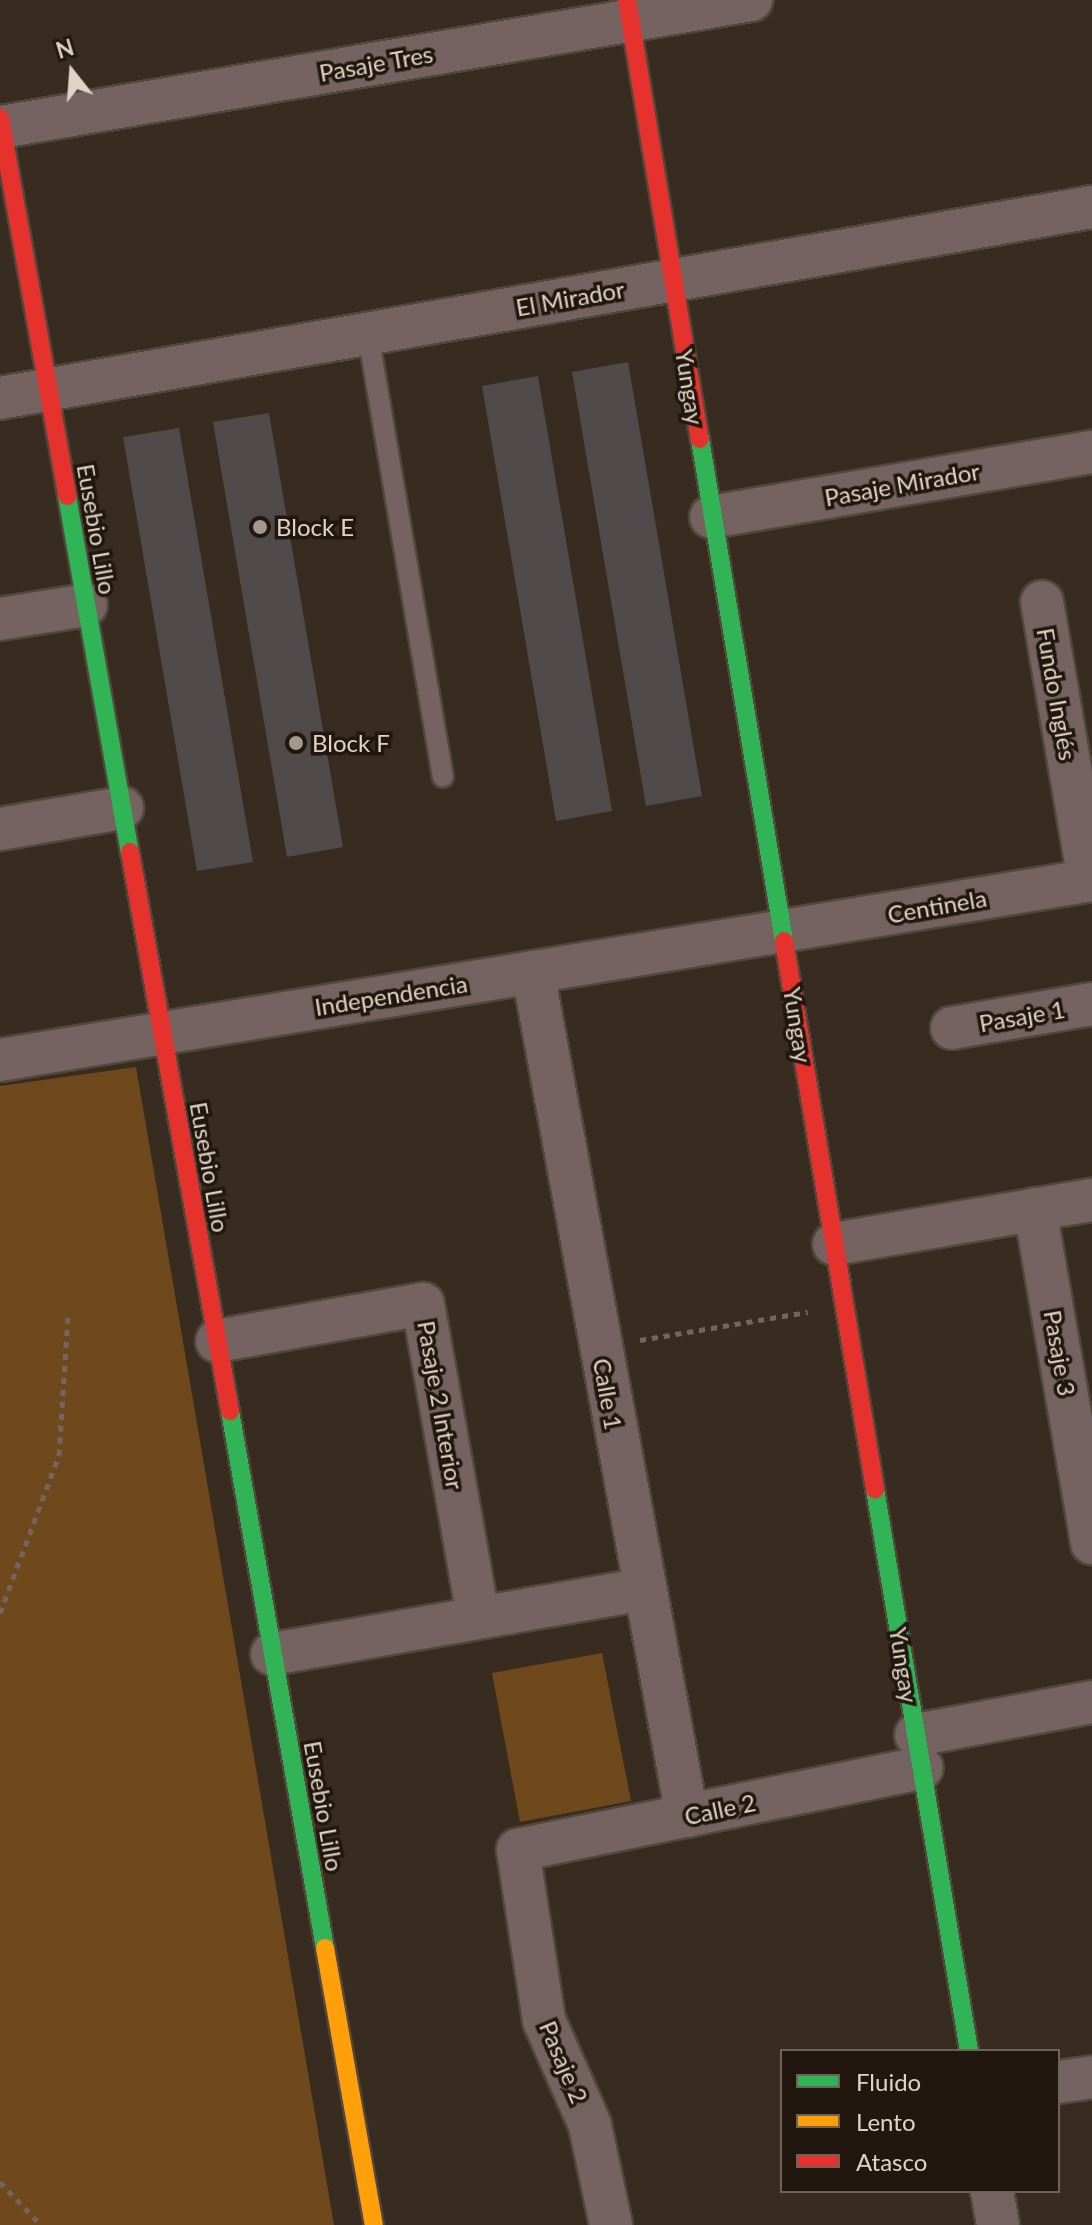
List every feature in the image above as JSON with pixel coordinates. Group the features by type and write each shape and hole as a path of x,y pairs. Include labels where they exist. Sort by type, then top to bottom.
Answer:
{"street":[{"name":"Pasaje Tres","path":"1,122 628,10 751,0"},
{"name":"Yungay","path":"628,10 969,2049"},
{"name":"Eusebio Lillo","path":"1,122 374,2225"},
{"name":"El Mirador","path":"0,398 1092,207"},
{"name":"Pasaje Mirador","path":"711,517 1092,452"},
{"name":"Fundo Inglés","path":"1042,602 1090,880"},
{"path":"0,619 86,605"},
{"path":"0,829 122,808"},
{"name":"Centinela","path":"783,932 1090,880"},
{"name":"Independencia","path":"0,1060 783,932"},
{"name":"Calle 1","path":"533,972 643,1589 687,1816"},
{"name":"Pasaje 1","path":"952,1028 1092,1004"},
{"path":"834,1244 1092,1200"},
{"name":"Pasaje 3","path":"1035,1209 1092,1543"},
{"name":"Pasaje 2 Interior","path":"217,1341 423,1304 478,1617"},
{"path":"272,1654 643,1589"},
{"name":"Calle 2","path":"518,1850 687,1816 1092,1702"},
{"name":"Pasaje 2","path":"518,1850 544,2020 590,2125 611,2225"},
{"path":"1060,2082 1092,2077"},
{"path":"992,2193 998,2225"}],"lane":[{"path":"368,334 443,777"}],"path":[{"path":"600,1346 845,1306"},
{"path":"0,1613 59,1455 68,1314"},
{"path":"0,2182 41,2225"}],"shaded area":[{"path":"136,1067 334,2225 0,2225 0,1086"},
{"path":"602,1653 631,1801 520,1822 492,1673"}],"building":[{"path":"628,362 702,796 646,806 572,372"},
{"path":"538,376 612,811 556,821 482,386"},
{"path":"269,413 343,847 287,857 213,422"},
{"path":"179,428 253,862 197,871 123,437"}],"traffic: fast":[{"path":"700,439 784,941"},
{"path":"67,496 130,852"},
{"path":"230,1411 325,1948"},
{"path":"875,1489 969,2049"}],"traffic: slow":[{"path":"325,1948 374,2225"}],"traffic: jam":[{"path":"627,0 700,439"},
{"path":"0,118 67,496"},
{"path":"130,852 230,1411"},
{"path":"784,941 875,1489"}],"place":[{"name":"Block E","path":"260,527"},
{"name":"Block F","path":"296,743"}]}
